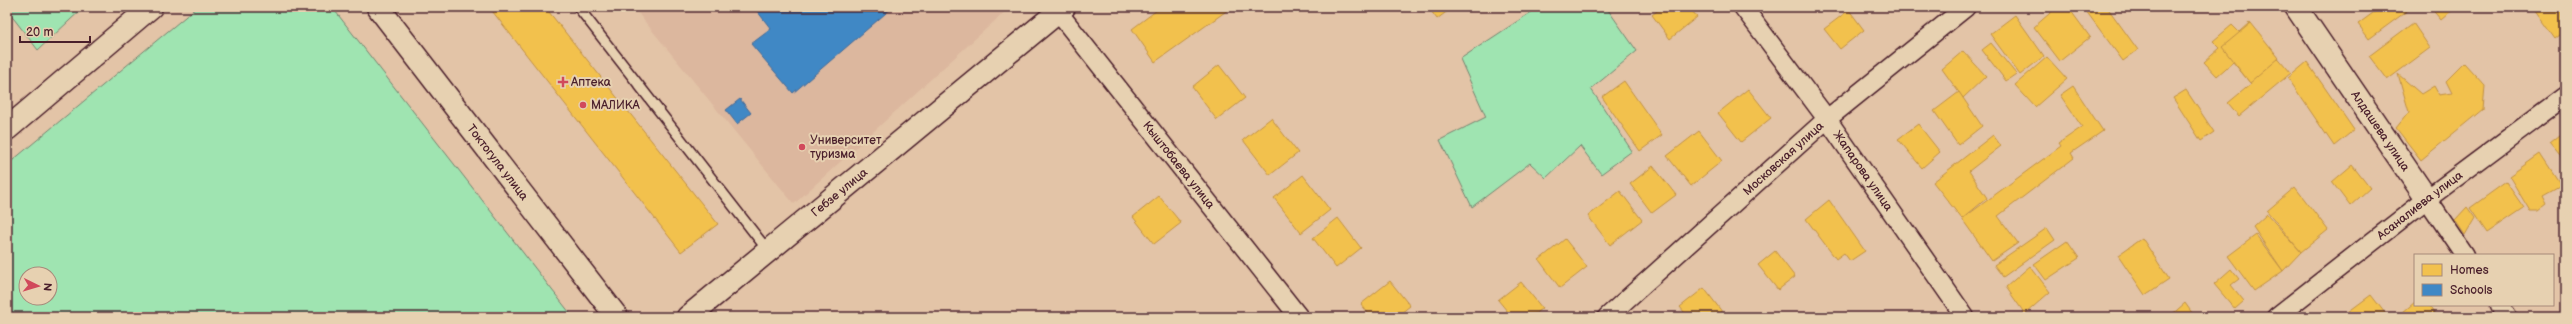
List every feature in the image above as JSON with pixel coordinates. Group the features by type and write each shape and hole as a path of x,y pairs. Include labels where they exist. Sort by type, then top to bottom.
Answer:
{"main road":[{"path":"7,129 151,7"},
{"name":"Токтогула улица","path":"378,7 617,317"},
{"name":"Алдашева улица","path":"2296,7 2427,199"},
{"name":"Гебзе улица","path":"688,317 769,252 1059,9"}],"street":[{"name":"Жапарова улица","path":"1743,7 1827,119 1965,317"},
{"name":"Московская улица","path":"1607,317 1827,119 1966,7"},
{"name":"Кыштобаева улица","path":"1059,9 1299,317"},
{"name":"Асаналиева улица","path":"2276,317 2427,199 2565,96"},
{"name":"Алдашева улица","path":"2427,199 2464,254"},
{"path":"2501,306 2508,317"}],"lane":[{"path":"578,7 769,252"}],"shaded area":[{"name":"Университет туризма","path":"633,7 1010,7 794,204"}],"green space":[{"path":"7,7 84,7 38,50 7,10"},
{"path":"197,7 332,7 573,317 7,317 7,165"},
{"path":"1539,7 1606,7 1637,51 1591,89 1632,151 1601,174 1580,146 1546,178 1530,163 1472,207 1440,140 1486,117 1460,59"}],"building: Homes":[{"path":"489,7 545,7 718,224 681,252"},
{"path":"1161,7 1232,7 1155,62 1132,29"},
{"path":"1428,7 1453,7 1437,19"},
{"path":"1662,7 1689,7 1697,17 1670,39 1652,15"},
{"path":"2057,7 2068,7 2090,37 2060,61 2034,27"},
{"path":"2083,7 2107,7 2138,50 2123,61"},
{"path":"2381,7 2411,8 2369,39 2358,24"},
{"path":"2430,7 2456,7 2441,20"},
{"path":"2532,7 2565,7 2565,31 2555,39"},
{"path":"1849,10 1864,30 1840,49 1824,29"},
{"path":"2015,15 2044,56 2020,75 1990,34"},
{"path":"2249,23 2291,73 2239,116 2228,103 2251,84 2233,62 2217,76 2204,62 2220,48 2213,41 2232,25 2239,32"},
{"path":"2251,23 2279,58 2250,83 2222,47"},
{"path":"2413,23 2430,48 2387,80 2369,56"},
{"path":"1991,43 2016,74 2006,81 1982,50"},
{"path":"1963,51 1986,76 1963,98 1942,69"},
{"path":"2047,57 2067,79 2035,107 2015,85"},
{"path":"2307,62 2354,130 2334,146 2288,78"},
{"path":"2464,63 2485,86 2483,109 2421,160 2396,128 2409,112 2398,74 2421,94 2434,86 2439,95 2452,93 2446,81"},
{"path":"1219,65 1245,98 1217,120 1192,87"},
{"path":"1624,81 1662,135 1640,151 1602,97"},
{"path":"2073,86 2103,131 2071,153 2074,158 1998,216 2018,243 1992,261 1962,219 2061,146 2059,143 2082,127 2060,95"},
{"path":"1748,89 1771,118 1741,142 1718,113"},
{"path":"2186,90 2214,132 2201,141 2173,98"},
{"path":"1959,92 1982,126 1958,145 1934,111"},
{"path":"1271,118 1298,153 1270,175 1243,140"},
{"path":"1918,124 1940,152 1922,168 1898,139"},
{"path":"1699,131 1722,161 1691,186 1667,156"},
{"path":"2565,132 2565,162 2550,144"},
{"path":"1993,135 2001,146 1969,171 1987,198 1962,219 1933,182"},
{"path":"2540,154 2561,186 2543,196 2547,204 2538,211 2530,211 2509,176"},
{"path":"2352,165 2370,188 2350,206 2332,182"},
{"path":"1653,166 1676,195 1652,213 1630,184"},
{"path":"1303,175 1330,210 1301,233 1274,198"},
{"path":"2506,182 2524,208 2487,233 2470,208"},
{"path":"2295,187 2328,230 2301,252 2267,211"},
{"path":"1620,191 1642,220 1610,245 1588,216"},
{"path":"1159,196 1181,223 1154,244 1133,217"},
{"path":"1829,200 1865,251 1850,261 1844,253 1836,259 1806,219"},
{"path":"2467,207 2475,218 2465,235 2455,220"},
{"path":"2267,214 2301,252 2283,271 2253,227"},
{"path":"1338,218 1361,248 1336,268 1313,238"},
{"path":"2047,228 2055,240 2003,277 1994,265"},
{"path":"2256,235 2283,271 2254,291 2228,256"},
{"path":"2142,238 2169,279 2145,295 2118,255"},
{"path":"1565,239 1587,267 1560,288 1539,260"},
{"path":"2067,241 2079,258 2046,280 2034,264"},
{"path":"1775,251 1795,277 1778,290 1758,265"},
{"path":"2030,266 2050,292 2025,314 2006,287"},
{"path":"2231,269 2239,279 2231,285 2244,301 2235,309 2214,284"},
{"path":"1390,281 1410,306 1396,317 1371,317 1361,304"},
{"path":"1521,282 1542,308 1531,317 1512,317 1498,300"},
{"path":"1704,288 1726,317 1688,317 1680,307"},
{"path":"2371,295 2388,317 2352,317 2348,312"},
{"path":"2185,303 2195,317 2169,317"},
{"path":"2414,303 2414,306 2429,306 2437,317 2397,317"}],"building: Schools":[{"path":"754,7 893,7 793,93 751,44 771,29"},
{"path":"740,99 751,113 737,124 726,110"}],"place":[{"name":"Аптека","path":"563,82"},
{"name":"МАЛИКА","path":"583,105"},
{"name":"Университет туризма","path":"802,147"}]}
